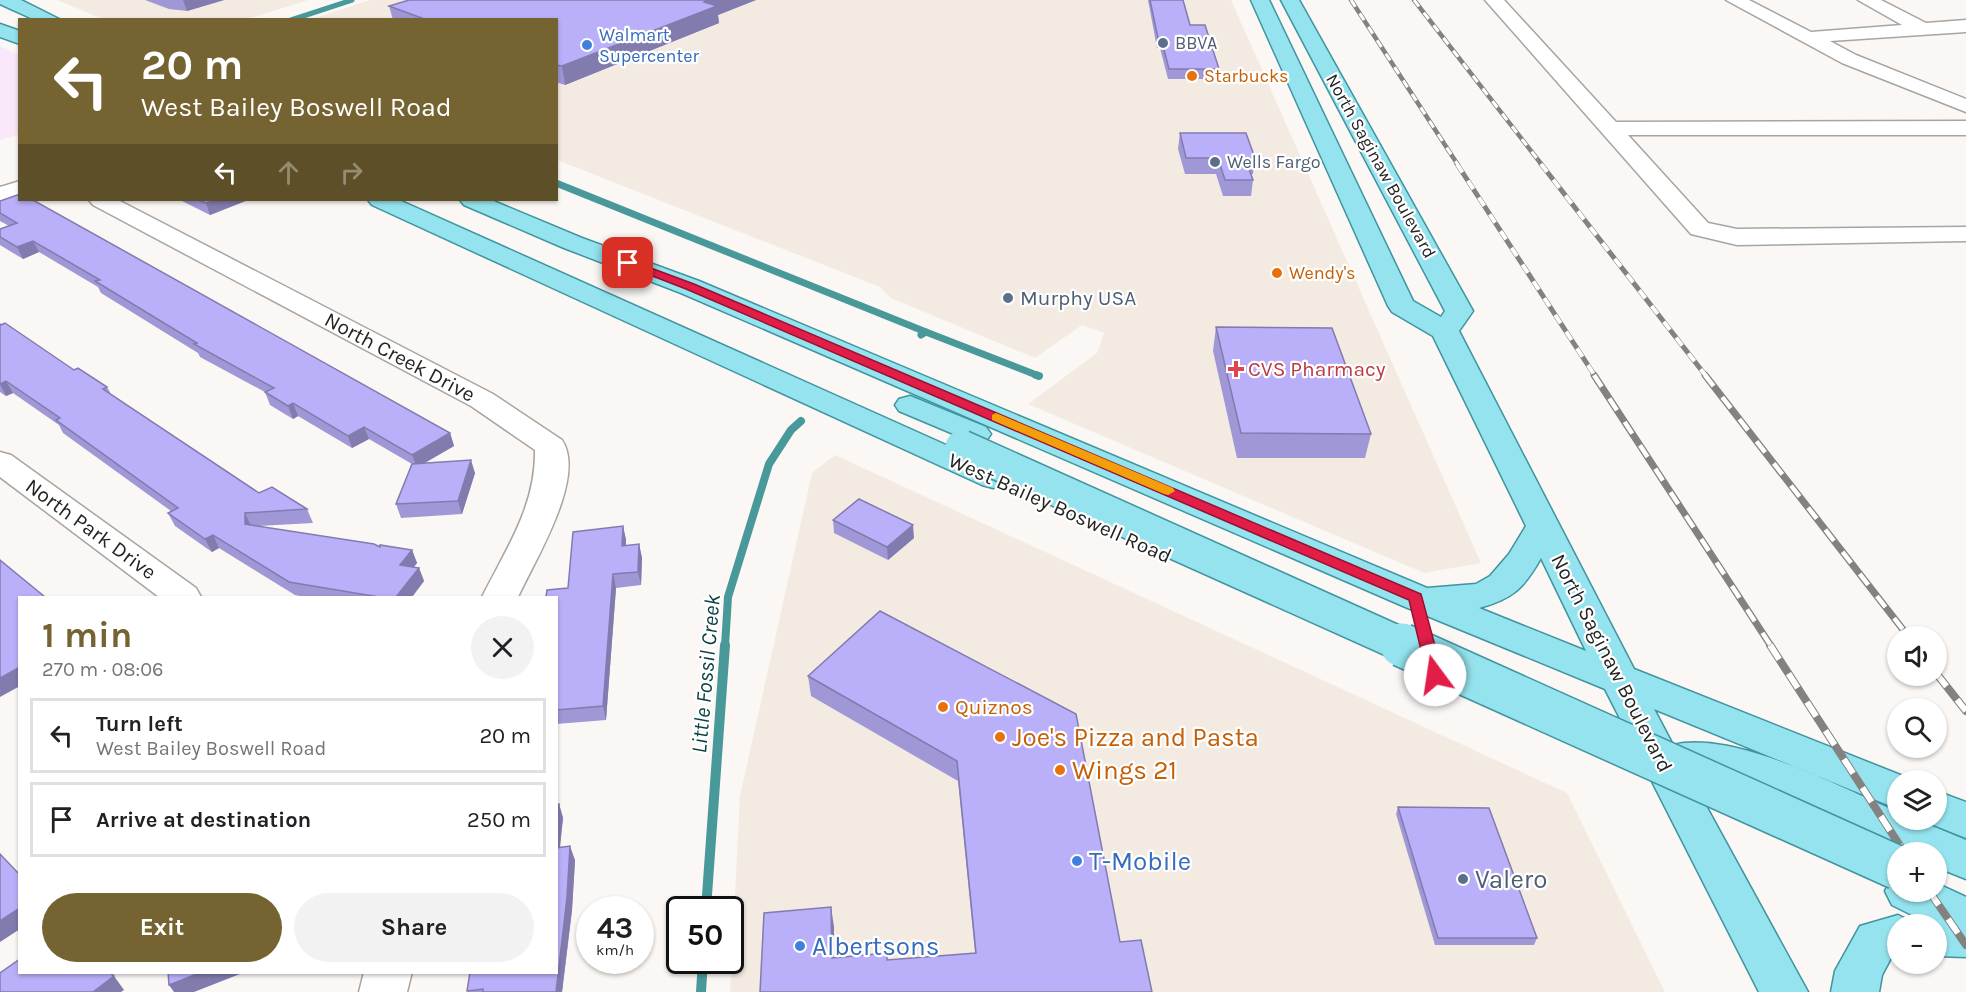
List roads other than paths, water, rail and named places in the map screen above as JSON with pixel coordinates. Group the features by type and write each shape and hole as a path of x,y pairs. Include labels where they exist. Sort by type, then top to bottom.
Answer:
{"main road":[{"path":"6,0 47,18"},
{"name":"North Saginaw Boulevard","path":"1260,0 1402,306 1445,331 1619,678 1656,758 1784,992"},
{"name":"North Saginaw Boulevard","path":"1290,0 1459,311 1445,331"},
{"path":"0,30 18,37"},
{"name":"West Bailey Boswell Road","path":"382,201 1435,675 1656,758"},
{"name":"West Bailey Boswell Road","path":"485,205 550,245 1656,758"},
{"name":"West Bailey Boswell Road","path":"485,205 700,291 1416,597 1887,788"},
{"name":"West Bailey Boswell Road","path":"454,233 527,256 968,440"},
{"path":"1435,675 1416,597 1465,599 1480,597 1501,587 1511,580 1543,526"},
{"path":"1656,758 1689,757 1747,766 1966,860"},
{"path":"1656,758 1887,845"},
{"path":"1656,758 1887,862"},
{"path":"1656,758 1887,880"},
{"path":"1947,812 1966,820"},
{"path":"1947,871 1966,879"},
{"path":"1947,890 1966,898"},
{"path":"1931,902 1966,919"},
{"path":"1947,935 1966,936"},
{"path":"1856,992 1859,971 1876,941 1887,938"}],"street":[{"path":"1494,0 1700,229 1737,237 1966,234"},
{"path":"1735,0 1807,38 1894,79 1966,106"},
{"path":"1867,0 1928,30"},
{"path":"1898,0 1961,32"},
{"path":"1807,38 1889,29 1961,32"},
{"path":"1830,49 1910,41 1920,38 1928,30"},
{"path":"1610,129 1966,128"},
{"path":"0,195 18,189"},
{"name":"North Creek Drive","path":"103,201 482,400 534,433 551,447 554,470 545,511 513,566 500,596"},
{"name":"North Park Drive","path":"0,462 182,596"},
{"path":"383,992 388,974"}],"waterway":[{"path":"297,18 352,0"},
{"path":"558,184 926,332"},
{"path":"921,335 926,332"},
{"path":"926,332 1039,376 1036,375"},
{"name":"Little Fossil Creek","path":"725,646 728,597 769,464 791,430 801,421"},
{"name":"Little Fossil Creek","path":"707,896 725,645"},
{"name":"Little Fossil Creek","path":"701,992 702,974"}],"railway":[{"path":"1351,0 1458,165"},
{"path":"1414,0 1542,165"},
{"path":"1457,164 1595,376"},
{"path":"1541,164 1706,376"},
{"path":"1594,375 1771,646"},
{"path":"1705,375 1900,626"},
{"path":"1770,645 1898,842"},
{"path":"1946,686 1966,711"},
{"path":"1937,902 1966,945"}],"place":[{"name":"BBVA","path":"1163,43"},
{"name":"Walmart Supercenter","path":"587,45"},
{"name":"Starbucks","path":"1192,76"},
{"name":"Wells Fargo","path":"1215,162"},
{"name":"Wendy's","path":"1277,273"},
{"name":"Murphy USA","path":"1008,298"},
{"name":"CVS Pharmacy","path":"1236,369"},
{"name":"Quiznos","path":"943,707"},
{"name":"Joe's Pizza and Pasta","path":"1000,737"},
{"name":"Wings 21","path":"1060,770"},
{"name":"T-Mobile","path":"1077,861"},
{"name":"Valero","path":"1463,879"},
{"name":"Albertsons","path":"800,946"}]}
